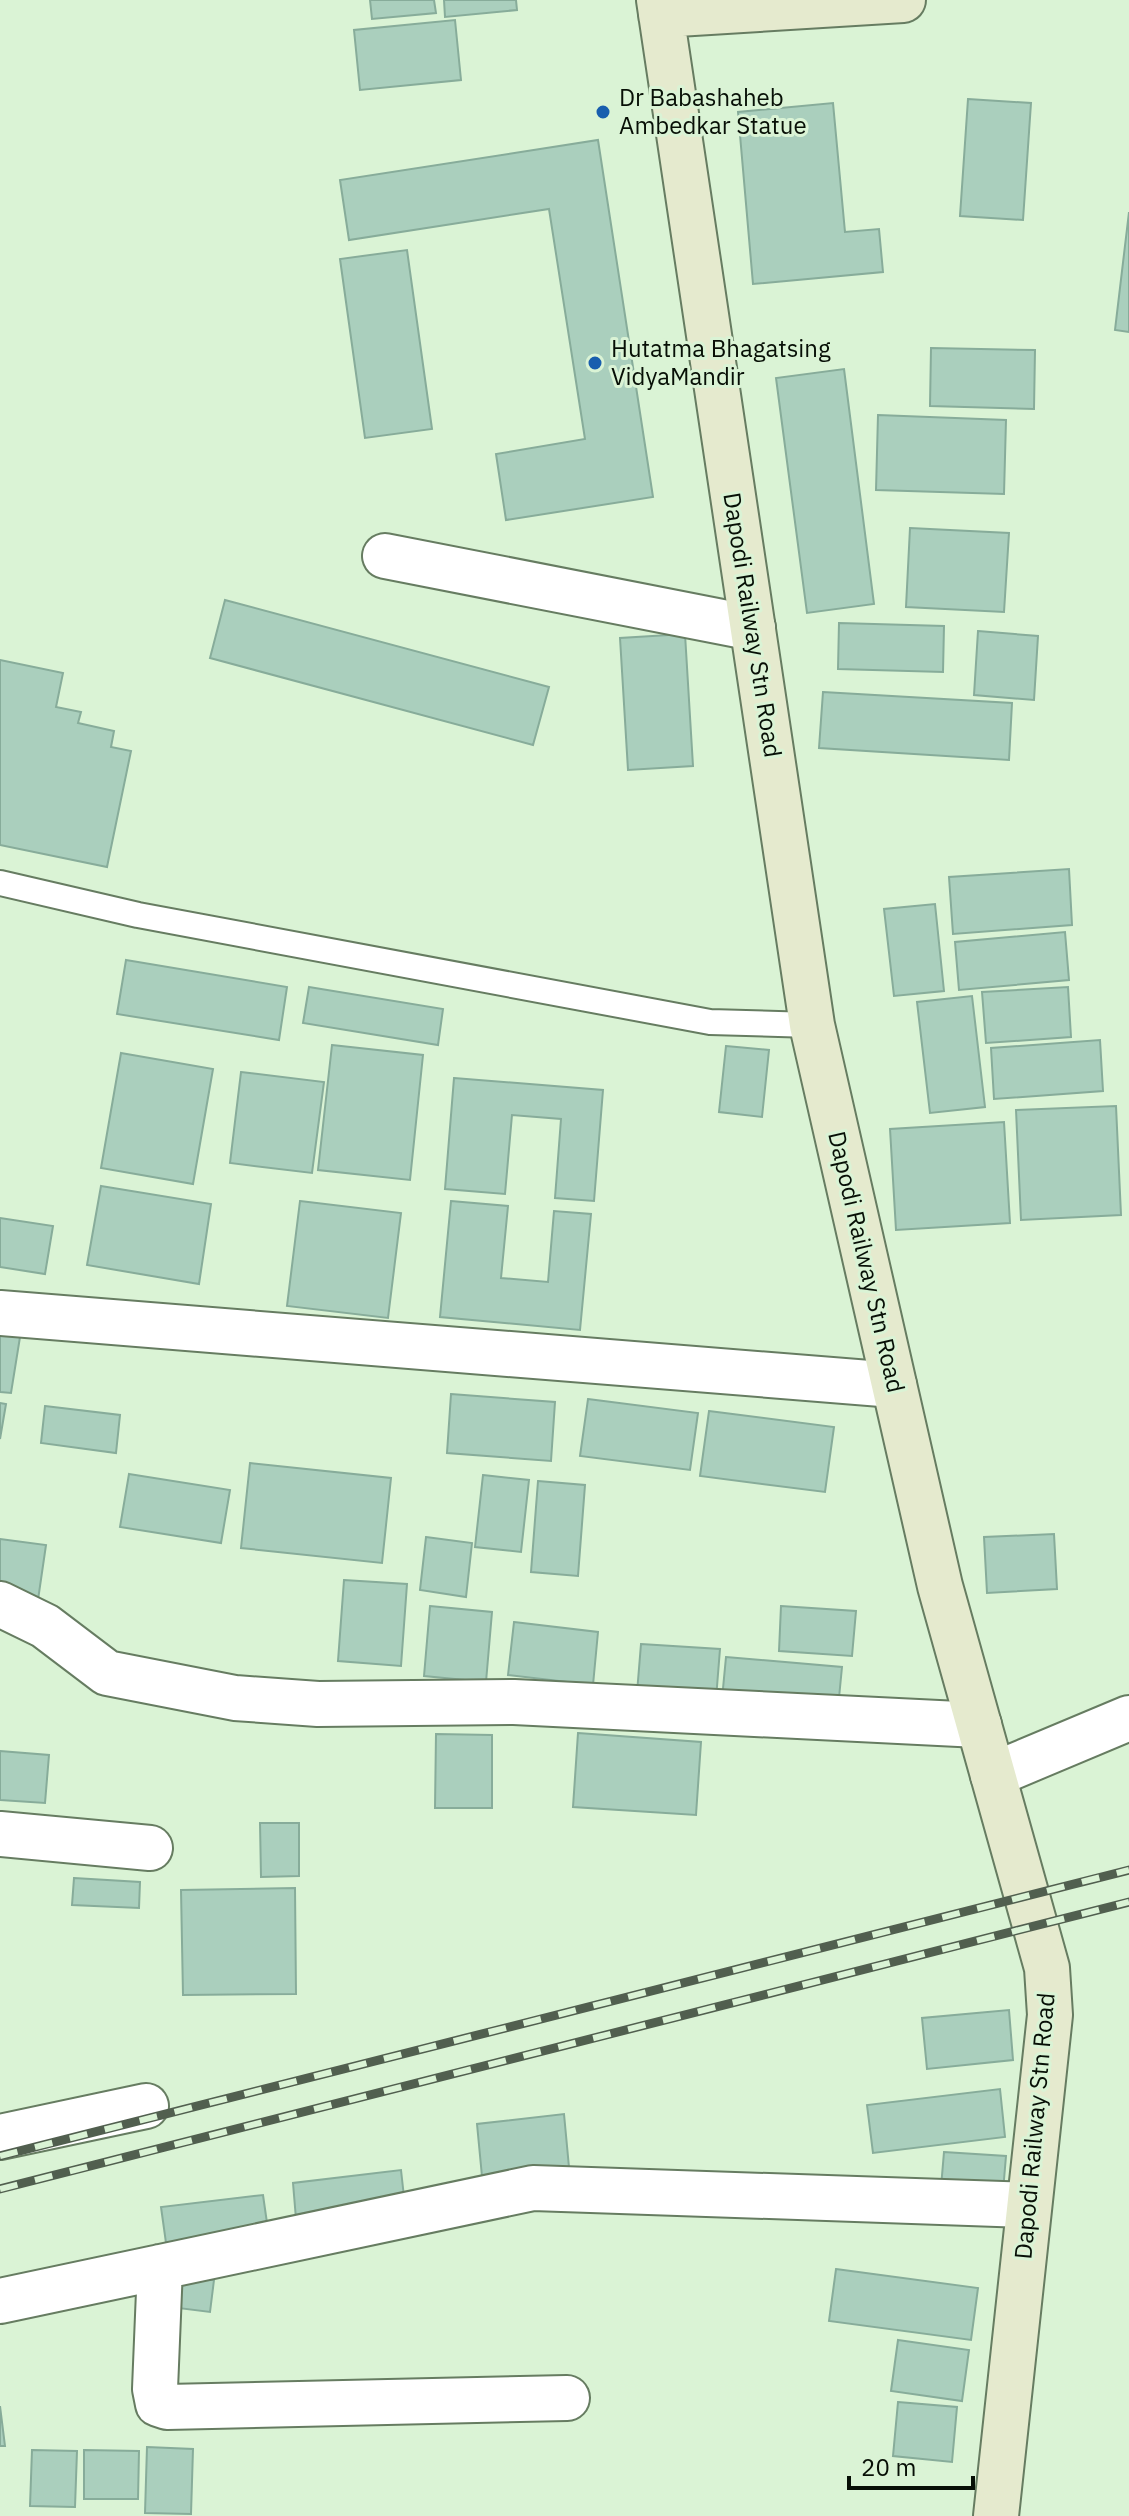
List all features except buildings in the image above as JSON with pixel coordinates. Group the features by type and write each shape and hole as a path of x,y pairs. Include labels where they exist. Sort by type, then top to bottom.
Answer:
{"main road":[{"path":"660,7 903,0"},
{"name":"Dapodi Railway Stn Road","path":"660,7 812,1025 940,1586 1047,1968 1050,2015 996,2516"}],"street":[{"path":"385,556 753,628"},
{"path":"0,1313 894,1385"},
{"path":"0,1604 45,1626 107,1673 235,1698 318,1704 514,1702 979,1725"},
{"path":"993,1775 1129,1718"},
{"path":"0,1834 150,1848"},
{"path":"0,2137 146,2106"},
{"path":"0,2301 533,2188 1029,2205"},
{"path":"160,2267 155,2389 158,2404 167,2407 567,2398"}],"lane":[{"path":"0,883 138,915 710,1022 812,1025"}],"railway":[{"path":"0,2156 1129,1870"},
{"path":"0,2189 1129,1902"}],"place":[{"name":"Dr Babashaheb Ambedkar Statue","path":"603,112"},
{"name":"Hutatma Bhagatsing VidyaMandir","path":"595,363"}]}
